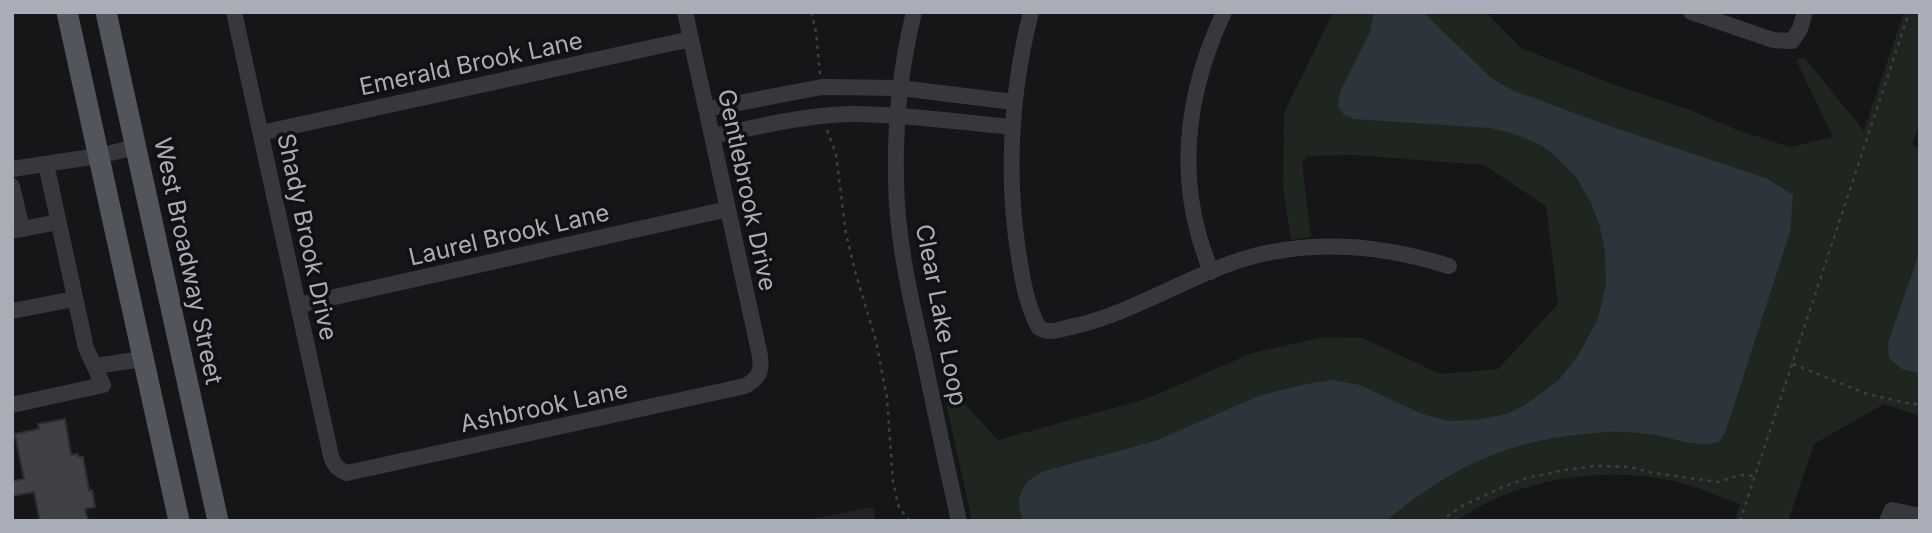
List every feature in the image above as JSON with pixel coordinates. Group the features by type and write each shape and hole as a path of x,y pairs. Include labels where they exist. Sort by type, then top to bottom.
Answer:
{"main road":[{"path":"66,12 179,521"},
{"name":"West Broadway Street","path":"106,12 218,521"}],"street":[{"name":"Shady Brook Drive","path":"234,12 331,456 338,469"},
{"name":"Gentlebrook Drive","path":"685,12 760,356 762,369 758,377"},
{"name":"Clear Lake Loop","path":"914,12 900,88 896,176 900,234 911,298 959,521"},
{"path":"1031,12 1014,102 1011,176 1022,275 1032,315 1039,328 1049,331 1090,322 1211,272 1251,257 1277,251 1332,247 1382,249 1449,266"},
{"path":"1211,272 1192,201 1189,160 1191,114 1199,76 1224,12"},
{"path":"1690,12 1773,40 1792,41 1800,29 1805,12"},
{"name":"Emerald Brook Lane","path":"261,134 691,39"},
{"path":"707,109 822,87 900,88 1014,102"},
{"path":"713,136 775,122 849,114 1012,127"},
{"path":"12,169 136,148"},
{"path":"12,405 103,385 86,348 46,164"},
{"path":"12,186 17,230 58,222"},
{"name":"Laurel Brook Lane","path":"299,305 728,209"},
{"path":"12,311 74,299"},
{"path":"95,366 143,359"},
{"name":"Ashbrook Lane","path":"338,469 346,473 354,472 638,410 745,386 758,377"},
{"path":"1890,515 1920,516"}],"path":[{"path":"811,12 816,32 820,76"},
{"path":"1740,521 1909,12"},
{"path":"827,133 836,154 846,234 876,341 887,398 893,482 900,508 910,521"},
{"path":"1793,364 1867,394 1920,404"},
{"path":"1440,521 1462,506 1503,486 1565,470 1596,466 1629,467 1718,482 1740,475 1755,476"}],"shaded area":[{"path":"1333,12 1486,12 1521,48 1737,130 1790,147 1833,137 1796,60 1804,57 1864,131 1904,12 1920,12 1920,123 1912,145 1920,148 1920,416 1884,404 1814,444 1788,521 1735,521 1740,504 1699,488 1657,478 1597,475 1566,478 1508,494 1456,521 972,521 945,398 956,395 998,440 1146,399 1252,353 1324,337 1363,338 1440,374 1498,369 1558,304 1546,206 1484,165 1353,155 1307,156 1302,163 1311,237 1291,240 1283,187 1284,113"},
{"path":"1374,12 1423,12 1491,78 1512,90 1612,127 1768,179 1793,195 1790,232 1725,433 1719,442 1695,443 1651,434 1611,432 1558,437 1530,443 1479,461 1455,473 1386,521 1024,521 1019,505 1020,497 1026,485 1037,475 1155,441 1261,395 1331,380 1360,385 1422,414 1450,421 1477,420 1507,414 1525,405 1558,381 1577,357 1598,319 1606,284 1605,252 1600,227 1591,203 1576,177 1541,145 1515,134 1490,128 1354,119 1344,115 1338,106 1340,92 1370,32"},
{"path":"1920,251 1920,374 1902,369 1889,358 1888,343"},
{"path":"873,507 876,521 802,521"}],"building":[{"path":"65,419 71,455 78,454 78,457 83,457 89,491 92,490 95,507 85,509 88,521 40,521 34,492 12,496 12,481 24,479 15,434 39,429 38,424"}]}
